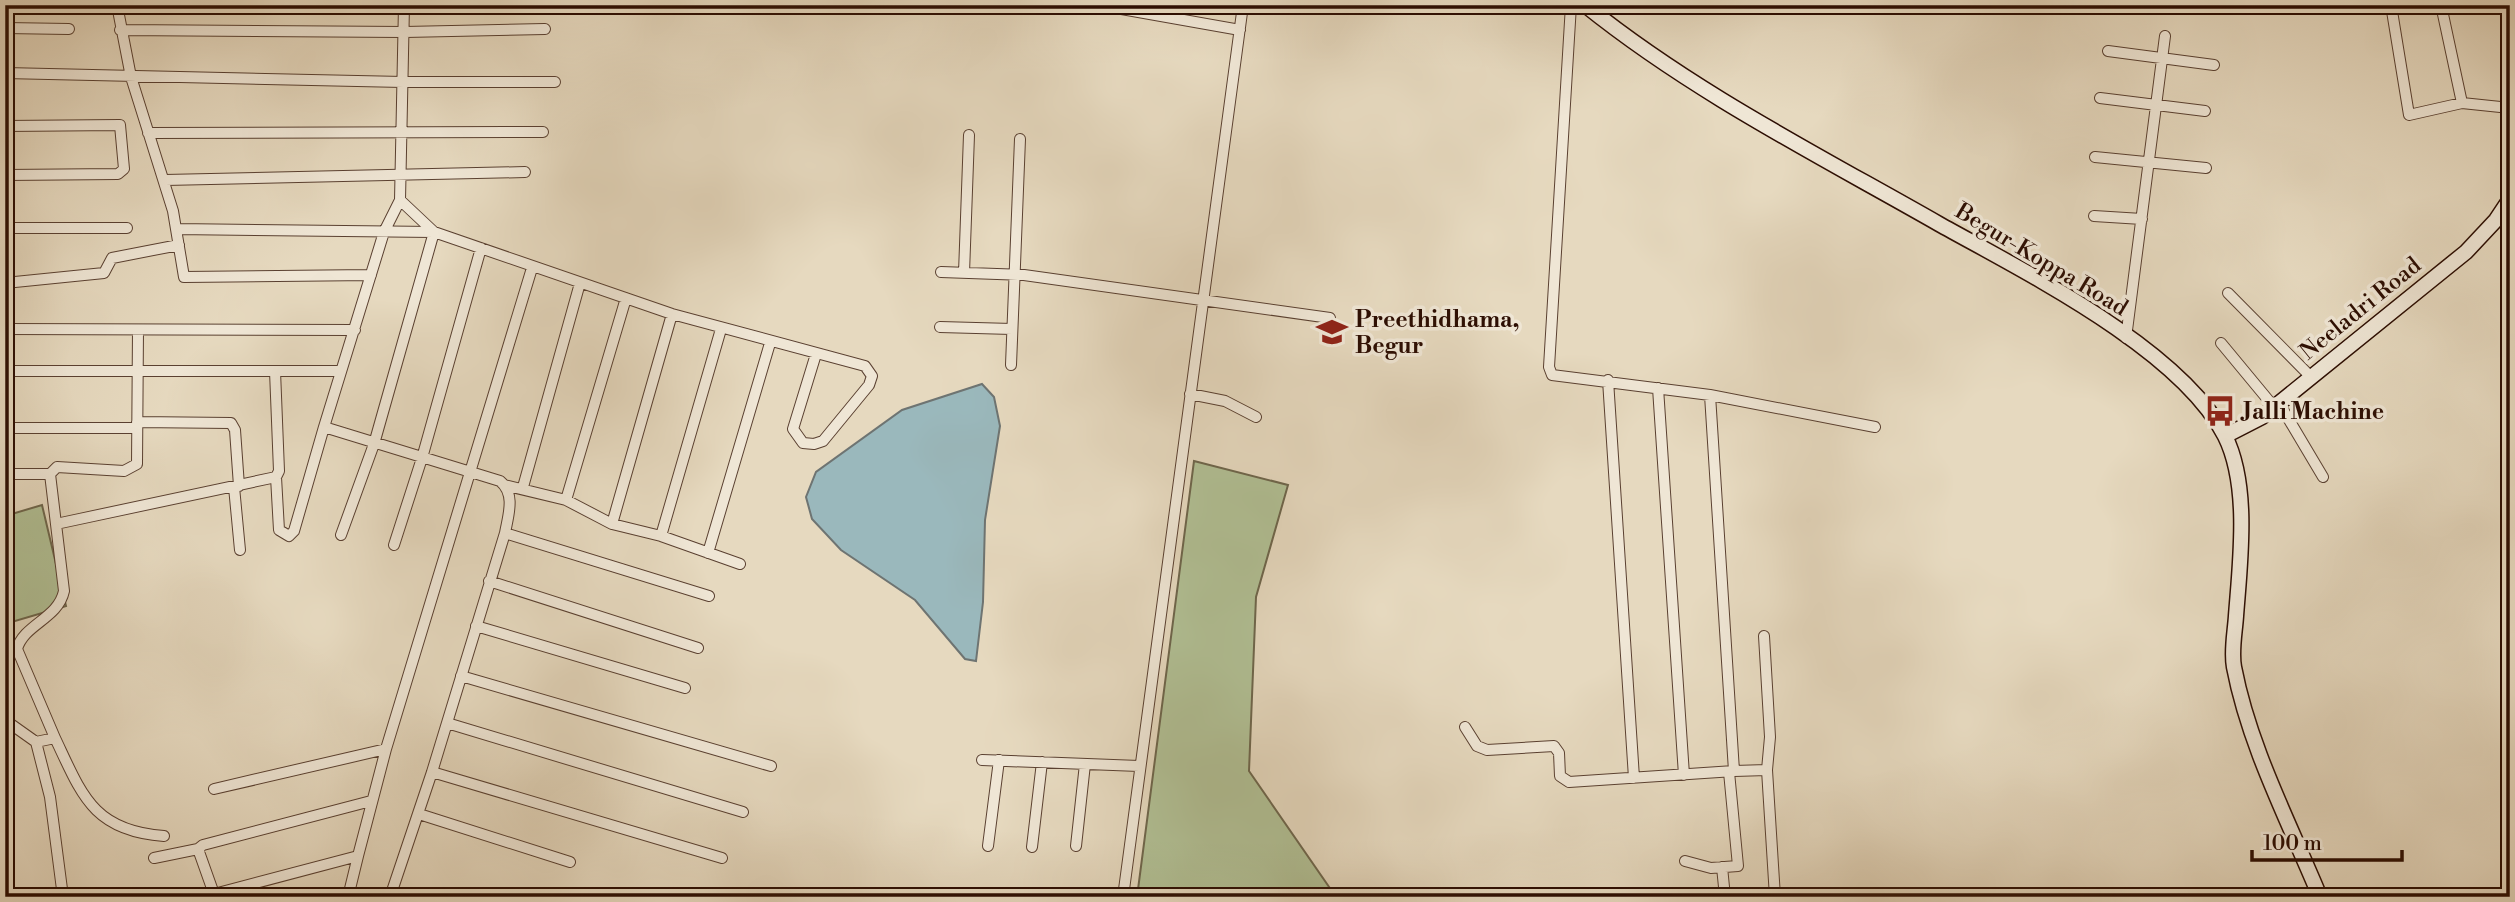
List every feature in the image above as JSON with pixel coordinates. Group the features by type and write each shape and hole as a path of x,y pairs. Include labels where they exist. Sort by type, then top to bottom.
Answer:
{"main road":[{"name":"Begur-Koppa Road","path":"1585,5 1680,73 2071,299 2186,384 2225,436 2234,466 2241,544 2233,663 2248,719 2319,897"},
{"name":"Neeladri Road","path":"2225,436 2276,405 2466,251 2496,220 2510,199"}],"street":[{"path":"117,5 131,77 164,180 176,229 183,275 186,278 371,275"},
{"path":"275,371 279,530 289,536 294,531 384,232 400,201 403,174 404,5"},
{"path":"1099,5 1240,30"},
{"path":"1123,897 1243,5"},
{"path":"1571,5 1549,368 1554,377 1608,380 1710,395 1875,427"},
{"path":"2391,5 2409,115 2462,103 2510,108"},
{"path":"2441,5 2462,103"},
{"path":"5,28 69,29"},
{"path":"120,30 545,30"},
{"path":"2126,338 2165,36"},
{"path":"2108,51 2214,65"},
{"path":"5,74 403,82 555,82"},
{"path":"2100,98 2205,110"},
{"path":"5,126 120,125 124,169 118,174 5,175"},
{"path":"148,133 542,132"},
{"path":"964,273 969,135"},
{"path":"1012,365 1020,139"},
{"path":"2095,157 2206,168"},
{"path":"164,180 525,172"},
{"path":"400,201 433,232"},
{"path":"2094,216 2142,219"},
{"path":"5,228 127,228"},
{"path":"176,229 433,232 672,314 770,343 816,354 865,366 872,376 869,385 823,441 814,444 803,443 793,429 816,354"},
{"path":"341,535 374,444 433,232"},
{"path":"5,283 104,273 112,258 179,245"},
{"path":"394,545 422,458 481,248"},
{"path":"348,897 386,749 532,268"},
{"path":"941,272 1014,274 1330,318"},
{"path":"523,487 580,283"},
{"path":"2228,293 2311,377"},
{"path":"566,500 626,298"},
{"path":"612,524 672,314"},
{"path":"940,327 1013,329"},
{"path":"5,329 355,330"},
{"path":"661,536 721,329"},
{"path":"5,474 50,474 57,467 124,471 134,468 138,459 138,330"},
{"path":"708,553 770,343"},
{"path":"2221,343 2276,405 2323,477"},
{"path":"5,370 340,371"},
{"path":"1608,380 1633,778"},
{"path":"1658,388 1684,775"},
{"path":"1190,394 1225,401 1256,417"},
{"path":"1685,861 1711,867 1738,866 1710,395"},
{"path":"5,428 231,423 234,430 240,551"},
{"path":"324,428 472,472 504,485 523,487 566,500 612,524 661,536 740,564"},
{"path":"50,474 64,591 62,601 19,640 17,649 85,800 99,814 128,831 164,836"},
{"path":"56,524 276,477"},
{"path":"390,897 419,814 505,533 510,503 504,485"},
{"path":"505,533 709,596"},
{"path":"489,581 698,649"},
{"path":"476,626 685,688"},
{"path":"1765,636 1770,737 1767,770 1775,897"},
{"path":"461,676 771,766"},
{"path":"5,720 36,741 50,797 63,897"},
{"path":"447,723 743,812"},
{"path":"1465,727 1478,746 1487,750 1554,746 1559,753 1560,775 1569,782 1767,770"},
{"path":"36,741 55,738"},
{"path":"214,789 386,749"},
{"path":"982,760 1139,766"},
{"path":"988,846 999,760"},
{"path":"1032,847 1042,762"},
{"path":"1076,846 1085,764"},
{"path":"432,772 722,858"},
{"path":"154,858 198,849 203,845 371,801"},
{"path":"419,814 570,862"},
{"path":"198,849 214,894 358,856"},
{"path":"1723,867 1725,897"}],"green space":[{"path":"1194,461 1288,485 1256,597 1249,771 1336,897 1137,897"},
{"path":"42,505 66,606 5,624 5,516"}],"water":[{"path":"982,384 994,397 1000,426 985,520 983,602 976,661 965,659 915,600 841,550 812,519 806,497 816,472 902,410"}],"place":[{"name":"Preethidhama, Begur","path":"1332,332"},
{"name":"Jalli Machine","path":"2220,411"}]}
